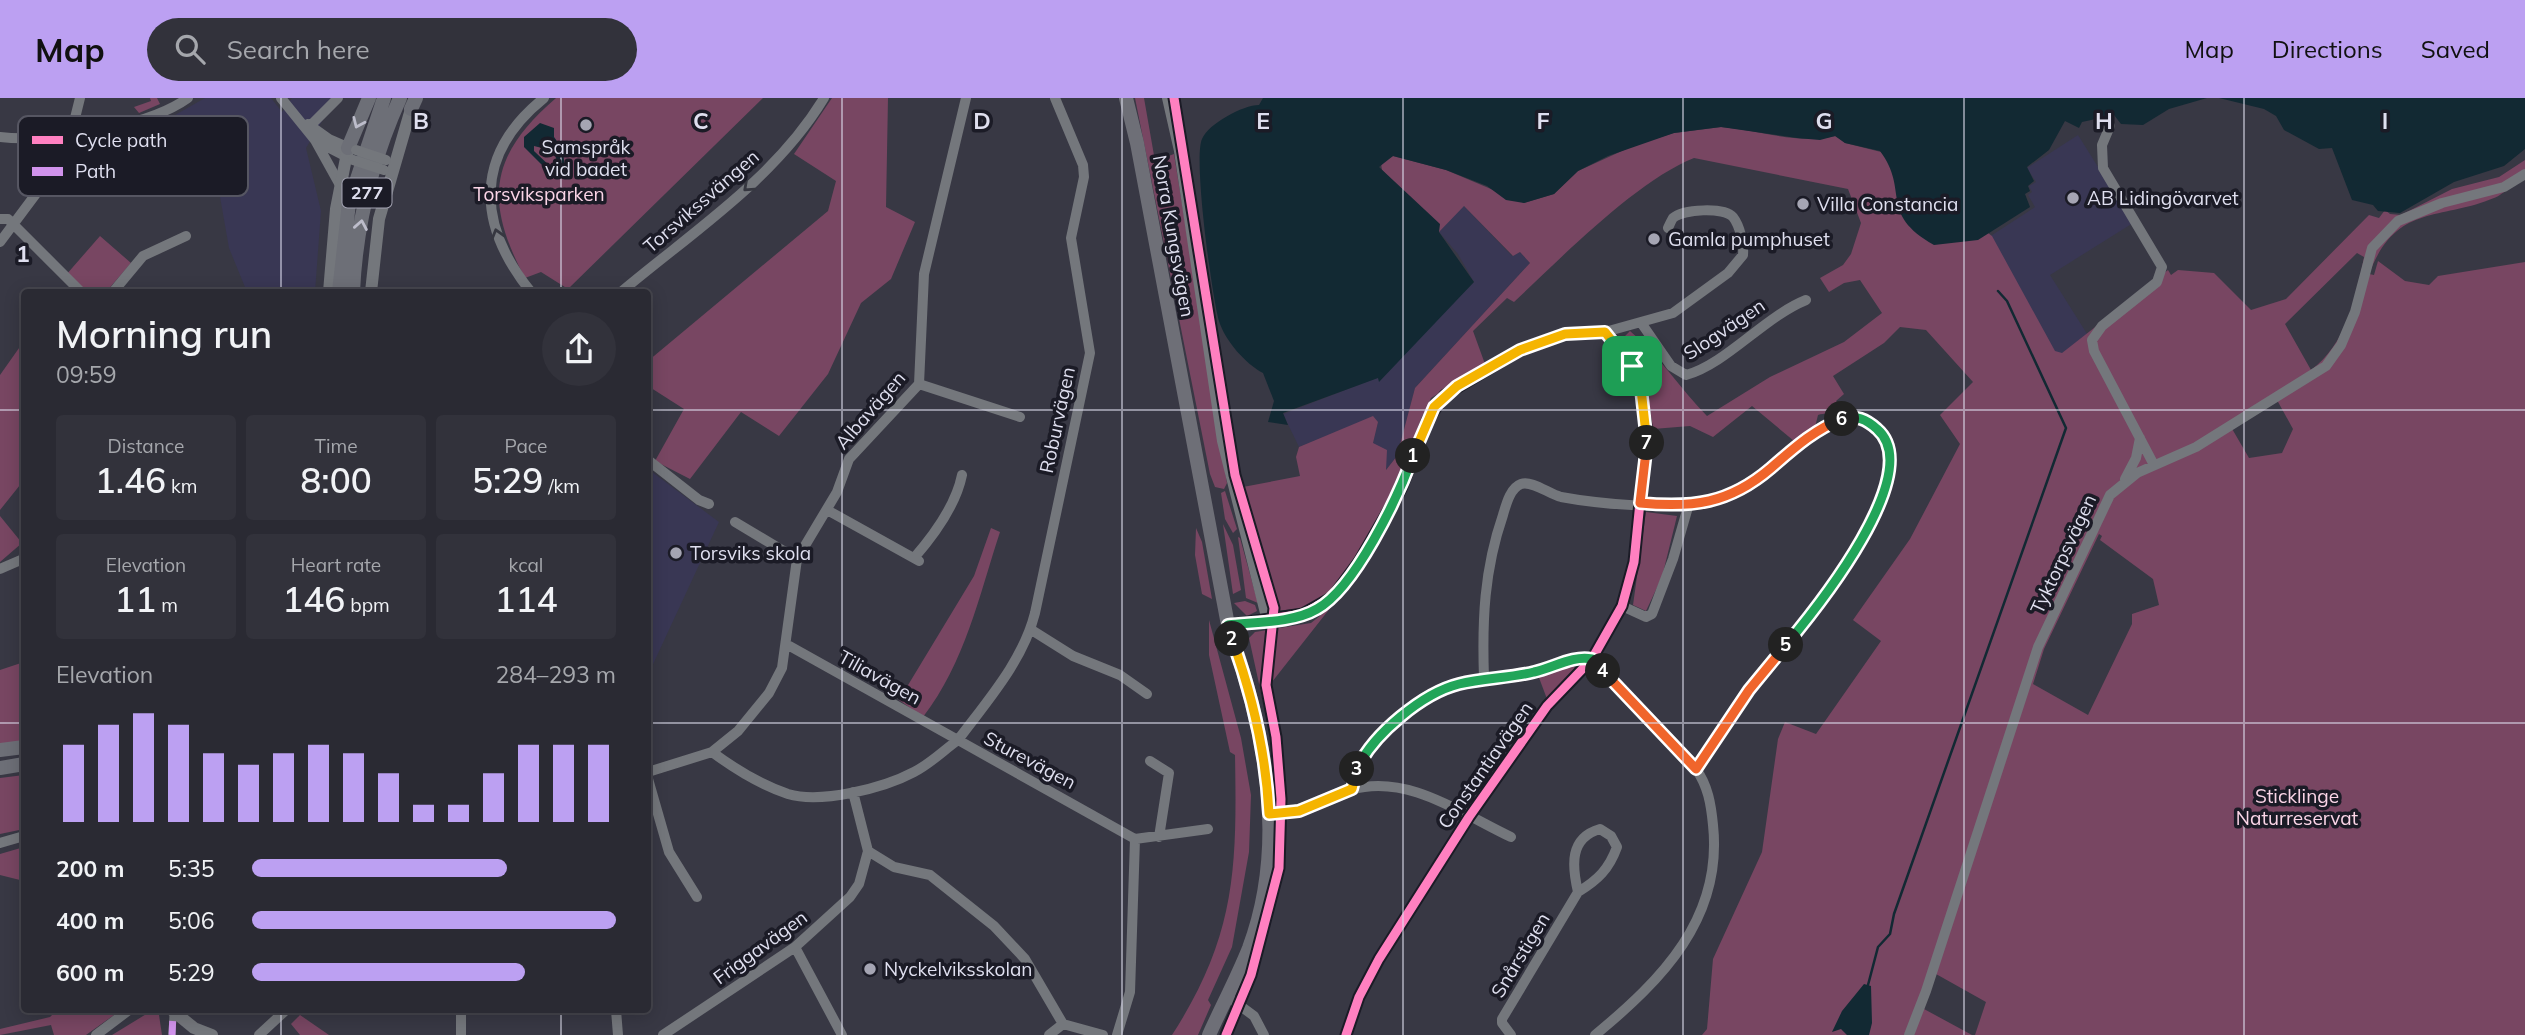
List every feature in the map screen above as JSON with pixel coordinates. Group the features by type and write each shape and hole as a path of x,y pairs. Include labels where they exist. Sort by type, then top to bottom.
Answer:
{"main road":[{"path":"350,154 369,98"},
{"name":"277","path":"339,289 349,203 384,98"},
{"name":"277","path":"353,289 368,188 383,136 400,98"},
{"name":"Norra Kungsvägen","path":"1126,98 1138,142 1180,381 1228,625"},
{"path":"1209,1035 1249,947 1258,917 1267,860 1269,814 1265,756 1252,694 1228,625"},
{"path":"0,750 21,747"},
{"path":"0,768 21,765"}],"street":[{"path":"76,116 80,98"},
{"path":"154,116 188,98"},
{"path":"281,98 309,127 350,154"},
{"path":"309,127 338,98"},
{"path":"529,289 504,256 492,214 492,186 503,143 521,117 544,98"},
{"name":"Torsvikssvängen","path":"625,289 749,188 782,154 824,98"},
{"name":"Albavägen","path":"712,752 738,731 769,692 782,668 797,559 827,510 849,459 919,384 923,274 966,98"},
{"name":"Roburvägen","path":"958,740 1008,672 1030,629 1090,353 1071,238 1084,177 1083,165 1055,98"},
{"path":"1167,98 1179,151 1222,440 1267,621"},
{"path":"371,289 379,219 389,166 414,103"},
{"path":"2110,126 2102,145 2103,168 2162,267 2162,274 2157,282 2102,326 2092,340 2094,351 2154,465"},
{"path":"309,127 340,186"},
{"path":"0,137 18,139"},
{"path":"315,140 389,166"},
{"path":"329,289 340,186 350,154"},
{"name":"Tyktorpsvägen","path":"1909,1035 1926,992 2038,647 2081,560 2103,506 2125,480 2196,446 2326,366 2341,345 2355,312 2372,248 2398,221 2442,203 2504,187 2525,174"},
{"path":"0,242 34,196"},
{"path":"1228,625 1267,621 1317,609 1333,597 1346,581 1401,489 1428,419 1445,395 1520,350 1565,334 1605,332 1642,324 1673,313 1728,273 1743,255 1738,229 1729,215 1721,212 1683,212 1672,218 1668,228"},
{"path":"0,219 8,219 78,289"},
{"path":"116,289 143,256 186,236"},
{"name":"Slogvägen","path":"1642,324 1671,366 1686,375 1710,363 1782,312 1806,300"},
{"name":"Constantiavägen","path":"1346,1035 1359,997 1379,958 1469,817 1547,706 1592,659 1622,606 1634,562 1647,432 1641,389 1632,366 1605,332"},
{"path":"919,384 1020,417"},
{"path":"1484,678 1485,579 1494,541 1512,491 1520,484 1528,484 1558,496 1596,502 1688,506 1743,488 1804,440 1838,420 1861,418 1881,433 1887,442 1890,455 1884,491 1859,543 1819,605 1749,690 1696,769"},
{"path":"2125,480 2136,458 2140,438"},
{"path":"651,462 699,500 709,503"},
{"path":"827,510 917,560 960,488 962,475"},
{"path":"1622,606 1646,617 1652,614 1673,559 1688,506"},
{"path":"735,522 797,559"},
{"path":"0,569 21,559"},
{"path":"1030,629 1073,656 1120,676 1147,694"},
{"name":"Tiliavägen","path":"786,644 958,740"},
{"path":"1352,789 1358,766 1391,725 1442,690 1484,678 1531,673 1578,658 1592,659 1696,769 1708,792 1716,852 1708,894 1678,952 1647,992 1595,1035"},
{"name":"Sturevägen","path":"712,752 734,768 789,794 805,797 853,792 917,771 958,740 1135,839"},
{"path":"651,771 712,752"},
{"path":"1150,761 1169,774 1159,837"},
{"path":"1269,814 1299,811 1352,789 1391,785 1414,790 1511,837"},
{"path":"651,789 669,852 697,897"},
{"name":"Friggavägen","path":"663,1035 794,947 850,897 859,884 868,851 853,792"},
{"path":"1117,1035 1130,992 1135,839 1208,829"},
{"name":"Snårstigen","path":"1511,1035 1502,1019 1578,892 1597,881 1611,864 1617,847 1611,836 1600,829 1587,833 1574,850 1572,867 1578,892"},
{"path":"0,843 21,837"},
{"path":"868,851 894,867 930,875 994,926 1025,959 1063,1024 1103,1035"},
{"path":"794,947 842,1035"},
{"path":"1227,996 1254,1016 1264,1035"},
{"path":"96,1035 125,1013"},
{"path":"172,1013 172,1035"},
{"path":"174,1013 212,1035"},
{"path":"259,1035 283,1013"},
{"path":"461,1013 461,1035"},
{"path":"616,1013 618,1035"},
{"path":"1049,1035 1063,1024"}],"shaded area":[{"path":"205,98 271,98 282,112 292,98 336,98 306,148 321,211 315,289 246,289 229,248 220,196 248,196 248,116 173,116"},
{"path":"2078,135 2133,223 2050,275 2089,337 2058,356 1983,241 2035,207 2028,195 2032,192 2029,186 2036,182 2027,168"},
{"path":"1463,205 1512,256 1520,252 1530,263 1415,388 1397,456 1385,471 1373,443 1378,422 1373,417 1299,447 1283,414 1379,377 1474,282 1458,254 1439,232"},
{"name":"Torsviks skola","path":"651,471 719,522 651,669"}],"green space":[{"path":"150,98 157,98 160,104 139,113 134,107 151,101"},
{"name":"Torsviksparken","path":"556,98 763,98 568,289 541,272 525,278 503,226 499,203 500,181 506,160 517,140"},
{"path":"832,98 888,98 886,207 915,222 891,279 861,303 828,374 779,436 741,412 690,479 655,461 684,409 651,388 651,358 828,211 836,181 794,154"},
{"path":"1135,98 1144,98 1155,161 1174,154 1227,483 1224,489 1215,487 1210,474"},
{"name":"Sticklinge Naturreservat","path":"1721,127 1793,138 1836,136 1845,143 1881,152 1992,236 2055,351 2062,353 2168,270 2171,275 2178,270 2214,273 2251,310 2286,299 2369,215 2379,218 2385,210 2390,214 2401,215 2452,189 2499,177 2525,160 2525,180 2498,196 2421,218 2392,235 2380,251 2369,274 2374,275 2378,261 2405,281 2429,285 2438,276 2525,262 2525,1035 1975,1035 1986,1002 1936,974 1924,1009 1972,1035 1702,1035 1707,1029 1713,959 1762,852 1778,739 1785,722 1816,734 1881,641 1853,620 1910,539 1960,444 1940,415 1973,382 1926,330 1900,327 1884,343 1833,376 1844,394 1836,401 1845,413 1818,415 1815,427 1794,441 1752,406 1713,437 1690,426 1653,429 1642,371 1618,343 1630,331 1651,351 1707,416 1770,377 1844,342 1882,313 1860,280 1844,283 1829,292 1820,278 1843,265 1851,254 1861,223 1848,189 1694,158 1648,184 1576,243 1514,302 1507,298 1473,331 1485,364 1431,398 1380,517 1350,571 1331,594 1311,607 1278,611 1243,487 1300,476 1296,457 1299,447 1373,416 1378,422 1373,443 1387,450 1386,470 1397,456 1415,388 1530,263 1520,252 1513,256 1464,206 1439,232 1382,170 1381,163 1393,156 1446,170 1524,203 1554,194 1578,171 1635,145 1674,133","holes":["2357,253 2364,257 2348,320 2333,347 2311,370 2285,324","2277,400 2293,429 2282,453 2249,458 2231,427","2099,534 2102,536 2100,540 2153,579 2159,605 2132,614 2132,624 2088,715 2033,684 2044,649"]},
{"path":"100,236 131,263 109,289 82,289 66,275"},
{"path":"21,345 21,484 0,510 0,375"},
{"path":"1225,491 1237,529 1233,533 1225,519 1221,493"},
{"path":"1646,512 1677,516 1662,577 1646,611 1633,605"},
{"path":"0,516 21,544 0,562"},
{"path":"1223,524 1233,545 1241,590 1233,594"},
{"path":"991,528 1000,532 969,628 950,674 923,717 899,700 974,576"},
{"path":"1196,528 1202,542 1212,599 1202,594 1195,555"},
{"path":"1238,537 1240,538 1258,603 1246,598"},
{"path":"1245,601 1255,605 1257,611 1247,616 1234,603"},
{"path":"1331,607 1268,687 1281,750 1274,752 1249,638 1255,632 1311,623"},
{"path":"1209,620 1241,738 1251,795 1249,852 1232,947 1208,1000 1211,1005 1198,1035 1172,1035 1193,999 1221,933 1233,867 1235,755 1230,752 1209,655"},
{"path":"21,663 21,742 0,744 0,670"},
{"path":"1574,664 1575,671 1547,699 1538,675"},
{"path":"21,775 21,830 0,834 0,778"},
{"path":"21,848 21,880 0,875 0,854"},
{"path":"54,1013 117,1013 86,1035 54,1035 51,1025 0,1035 0,1029 50,1017"},
{"path":"148,1013 159,1015 162,1035 112,1035"},
{"path":"300,1015 329,1035 300,1035 291,1024"}],"water":[{"path":"1263,98 2207,98 2169,109 2143,125 2121,124 2114,115 2082,122 2079,128 2065,121 2049,150 2027,167 2034,181 2028,186 2030,191 2025,194 2030,207 1978,240 1934,245 1917,233 1900,212 1889,165 1880,151 1845,143 1835,136 1820,140 1721,127 1674,133 1608,156 1578,171 1554,194 1524,203 1506,200 1487,186 1446,170 1393,156 1379,167 1440,224 1439,232 1474,282 1379,382 1378,378 1283,413 1288,425 1268,422 1274,401 1263,373 1237,351 1219,321 1208,258 1202,199 1202,139 1218,122 1244,108 1259,105"},
{"path":"2219,98 2525,98 2525,149 2504,166 2454,182 2400,213 2378,211 2373,205 2352,200 2332,148 2319,149 2284,130 2276,116 2264,109"},
{"path":"540,123 554,128 554,137 560,146 565,167 563,178 555,178 524,147 524,137","holes":["547,144 551,145 559,166 554,170 534,151 534,146 542,148"]},
{"path":"1864,984 1871,986 1872,1023 1869,1035 1847,1035 1841,1029 1832,1032 1842,1011"}],"waterway":[{"path":"1868,985 1878,947 1890,934 1894,914 2066,428 2007,301 1998,291"}],"marked path":[{"path":"172,1035 173,1014"}],"cycle path":[{"path":"1174,98 1235,475 1274,608 1266,685 1276,737 1281,799 1279,868 1251,975 1226,1035"},
{"path":"1228,625 1303,614 1333,597 1359,562 1401,489 1428,419 1445,395 1520,350 1565,334 1605,332 1639,380 1647,432 1634,562 1622,606 1592,659 1547,706 1469,817 1379,959 1359,997 1346,1035"}],"place":[{"name":"Samspråk vid badet","path":"586,125"},
{"name":"AB Lidingövarvet","path":"2073,198"},
{"name":"Villa Constancia","path":"1803,204"},
{"name":"Gamla pumphuset","path":"1654,239"},
{"name":"Torsviks skola","path":"676,553"},
{"name":"Nyckelviksskolan","path":"870,969"}],"route":[{"path":"1605,332 1632,366 1639,380 1647,432 1640,503 1688,506 1706,503 1743,488 1804,440 1838,420 1848,418 1861,418 1871,424 1887,442 1890,455 1884,491 1859,543 1819,605 1749,690 1696,769 1592,659 1578,658 1531,673 1484,678 1442,690 1391,725 1378,738 1358,766 1352,789 1299,811 1269,814 1265,756 1252,694 1228,625 1303,614 1317,609 1333,597 1359,562 1401,489 1434,407 1457,386 1520,350 1565,334 1605,332"}]}
